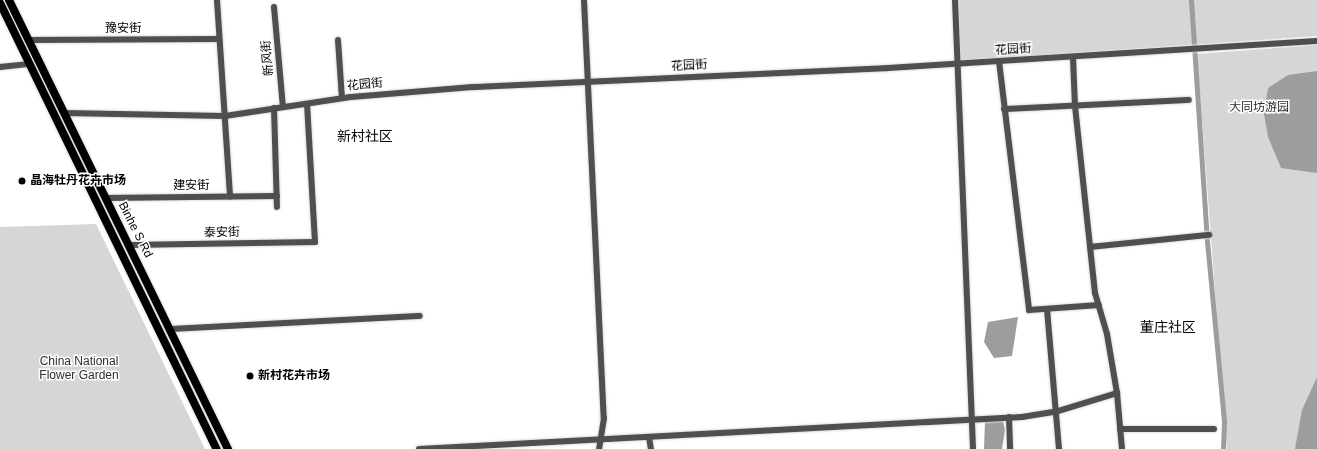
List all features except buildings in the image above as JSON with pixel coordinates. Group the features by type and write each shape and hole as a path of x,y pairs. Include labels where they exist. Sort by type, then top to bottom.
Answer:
{"main road":[{"name":"Binhe S Rd","path":"9,0 228,449"},
{"path":"13,0 27,27 30,64"},
{"name":"Binhe S Rd","path":"0,3 216,449"},
{"path":"0,12 12,36 20,45"},
{"path":"144,299 153,295"}],"street":[{"path":"217,0 218,39 230,197"},
{"path":"584,0 604,418 599,449"},
{"path":"955,0 973,449"},
{"name":"新风街","path":"274,7 283,107"},
{"name":"豫安街","path":"29,40 218,39"},
{"path":"338,40 342,98"},
{"name":"花园街","path":"64,113 225,116 342,98 588,82 999,62 1204,50 1317,41"},
{"path":"1073,57 1075,106 1090,247 1099,305 1117,394 1122,449"},
{"path":"999,62 1029,310 1099,305"},
{"path":"0,67 30,64"},
{"path":"1004,110 1189,100"},
{"name":"泰安街","path":"129,245 315,242 307,104"},
{"path":"274,108 277,207"},
{"name":"建安街","path":"105,198 277,196"},
{"path":"1090,247 1209,235"},
{"path":"1047,309 1059,449"},
{"path":"169,329 420,316"},
{"path":"419,449 1009,417 1055,412 1117,394"},
{"path":"1009,417 1010,449"},
{"path":"1120,429 1214,429"},
{"path":"648,437 651,449"},
{"path":"533,442 534,449"}],"green space":[{"path":"958,0 1317,0 1317,36 960,61"},
{"name":"大同坊游园","path":"1317,45 1317,449 1227,449 1197,54"},
{"name":"China National Flower Garden","path":"96,224 205,449 0,449 0,227"}],"shaded area":[{"path":"1317,71 1317,173 1281,168 1268,137 1264,114 1268,88 1288,75"},
{"path":"1018,317 1012,356 994,358 984,342 988,322"},
{"path":"1317,377 1317,449 1295,449 1302,410"},
{"path":"985,421 1003,421 1005,430 1002,449 984,449"}],"waterway":[{"path":"1191,0 1207,241 1224,421 1223,449"}],"place":[{"name":"晶海牡丹花卉市场","path":"22,181"},
{"name":"新村花卉市场","path":"250,376"}],"district":[{"name":"新村社区","path":"365,136"},
{"name":"董庄社区","path":"1168,327"}]}
